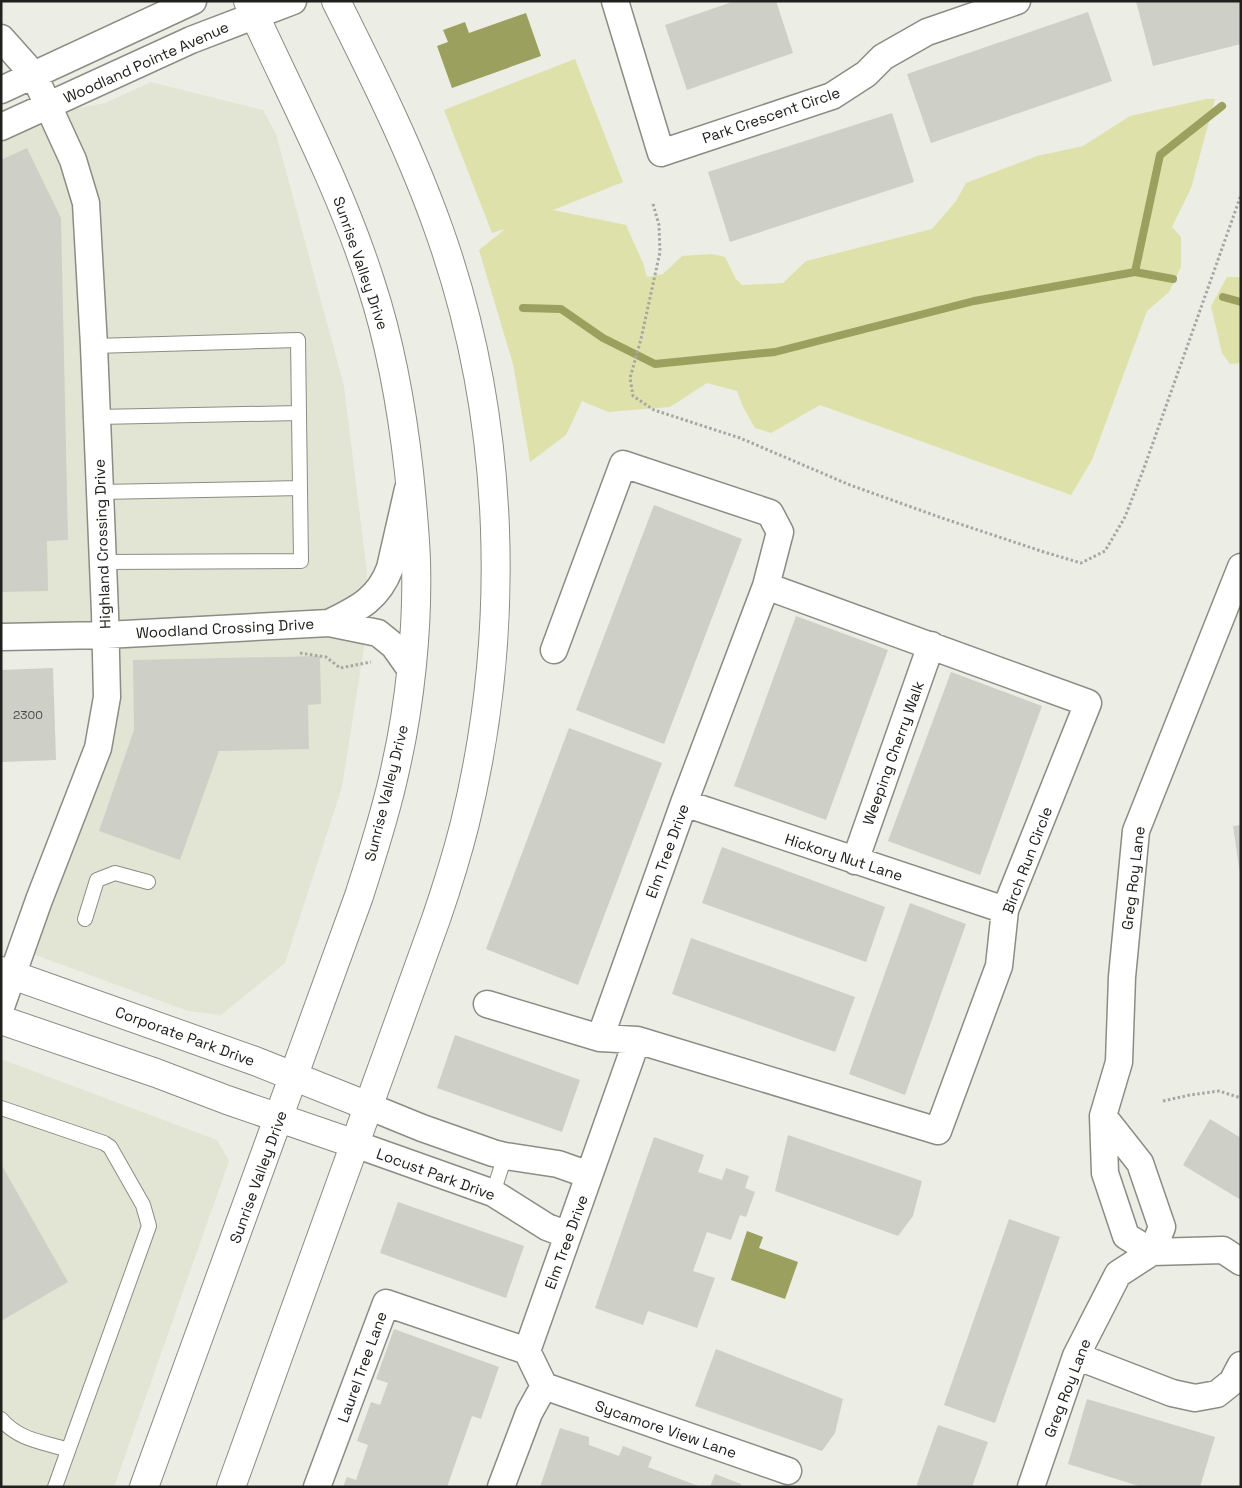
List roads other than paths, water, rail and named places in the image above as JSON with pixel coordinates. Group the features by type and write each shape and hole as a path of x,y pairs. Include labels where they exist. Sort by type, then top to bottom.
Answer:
{"main road":[{"path":"231,1487 452,871 465,823 484,726 494,631 496,578 493,491 483,405 466,319 440,233 409,153 336,1"},
{"name":"Sunrise Valley Drive","path":"144,1487 353,914 375,846 396,770 408,701 411,670 416,595 416,561 410,481 398,393 384,329 371,284 338,195 252,8"},
{"name":"Corporate Park Drive","path":"7,973 255,1061 368,1106"},
{"path":"1,1020 355,1144"}],"street":[{"path":"1,90 193,1"},
{"name":"Woodland Pointe Avenue","path":"1,127 191,40 252,8 293,1"},
{"name":"Park Crescent Circle","path":"615,1 660,152 832,96 866,74 883,57 927,32 1017,1"},
{"name":"Highland Crossing Drive","path":"1,38 34,75 72,160 86,203 97,416 107,697 98,748 7,973 1,1007"},
{"name":"Elm Tree Drive","path":"554,650 623,464 770,512 780,532 766,586 684,804 600,1038"},
{"name":"Woodland Crossing Drive","path":"329,623 364,605 372,598 386,579 410,481"},
{"name":"Greg Roy Lane","path":"1031,1487 1076,1356 1118,1274 1152,1252 1126,1236 1105,1173 1103,1116 1119,1062 1122,977 1136,831 1241,567"},
{"name":"Birch Run Circle","path":"637,1040 938,1131 998,966 1005,910 1088,703 766,586"},
{"name":"Woodland Crossing Drive","path":"1,637 106,635 329,623 378,633 394,646 411,670"},
{"name":"Weeping Cherry Walk","path":"855,861 931,645"},
{"name":"Hickory Nut Lane","path":"684,804 1005,910"},
{"path":"487,1004 600,1038 637,1040"},
{"name":"Elm Tree Drive","path":"527,1351 637,1040"},
{"path":"368,1106 431,1131 505,1156 558,1164 590,1175"},
{"path":"1103,1116 1140,1163 1162,1227 1152,1252 1222,1250 1241,1262"},
{"name":"Locust Park Drive","path":"355,1144 493,1193 547,1227 568,1235"},
{"name":"Laurel Tree Lane","path":"318,1487 386,1303 527,1351"},
{"path":"500,1487 529,1413 544,1386 527,1351"},
{"path":"1076,1356 1172,1393 1195,1398 1216,1394 1232,1382 1241,1365"},
{"name":"Sycamore View Lane","path":"544,1386 788,1471"}],"lane":[{"path":"94,346 298,340 301,561 103,562"},
{"path":"97,416 299,414"},
{"path":"100,492 300,488"},
{"path":"86,919 97,880 115,873 148,882"},
{"path":"1,1108 104,1143 110,1147 143,1205 149,1226 55,1487"},
{"path":"493,1193 505,1156"},
{"path":"1,1419 7,1427 18,1434 38,1442 68,1450"}],"waterway":[{"path":"523,308 561,309 603,338 655,364 775,352 974,301 1135,272 1160,155 1222,106"},
{"path":"1135,272 1173,279"},
{"path":"1223,297 1241,302"}]}
